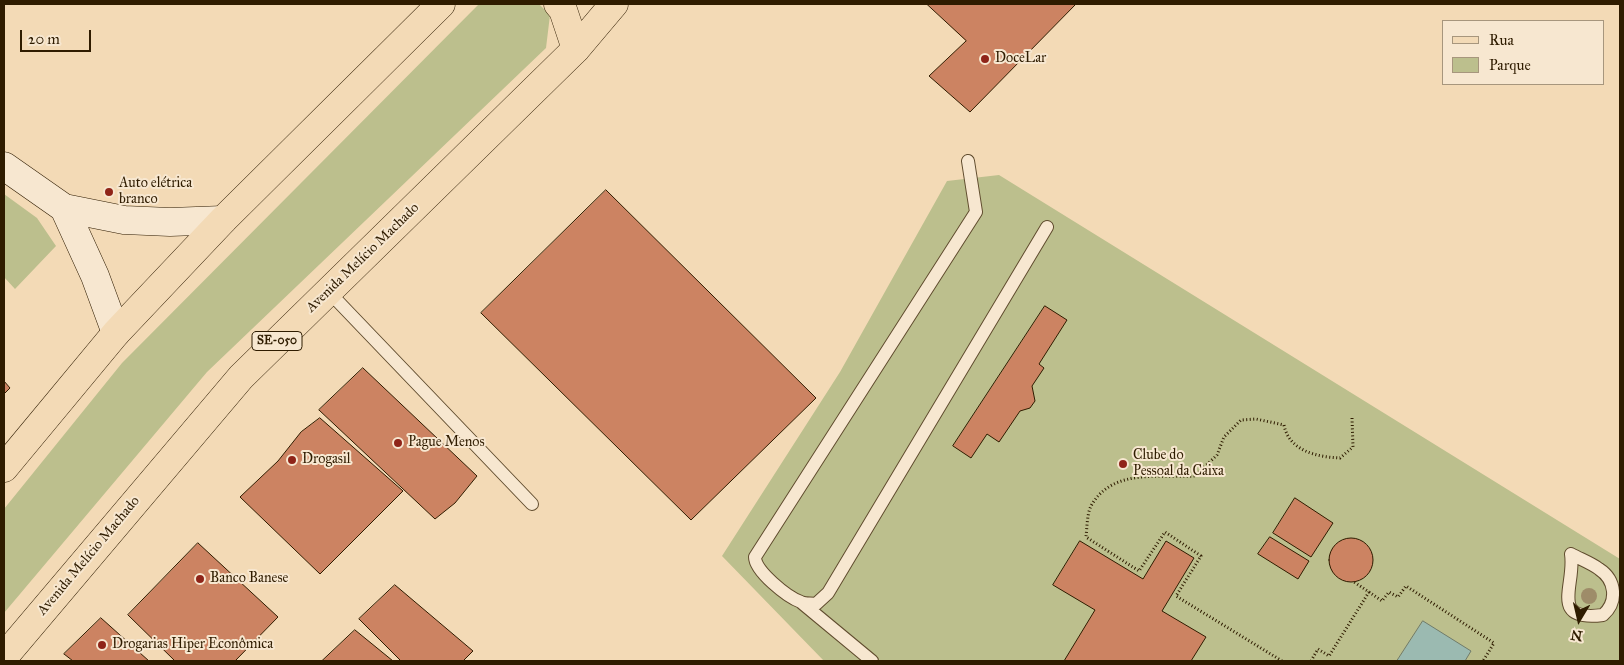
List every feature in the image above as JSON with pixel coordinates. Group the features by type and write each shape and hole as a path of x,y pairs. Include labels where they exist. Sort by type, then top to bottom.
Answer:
{"main road":[{"path":"4,468 116,333 223,220 440,4"},
{"path":"558,4 563,10 576,49"},
{"name":"Avenida Melício Machado","path":"4,657 241,377 576,49 614,4"}],"street":[{"path":"4,166 64,208 124,220 170,222 223,220"},
{"path":"64,208 95,276 116,333"}],"lane":[{"path":"872,661 802,603 762,573 755,564 756,557 976,212 968,162"},
{"path":"802,603 816,604 828,593 1047,227"},
{"path":"328,291 532,504"},
{"path":"1571,554 1601,569 1614,588 1610,610 1603,616 1582,616 1573,612 1568,604 1567,592 1573,565 1571,554"}],"path":[{"path":"1282,661 1176,596 1201,556 1165,532 1139,571 1086,537 1090,507 1102,491 1116,482 1139,476 1195,476 1217,455 1224,438 1241,420 1256,419 1284,425 1285,434 1302,451 1325,458 1340,458 1353,448 1352,418"},
{"path":"1354,582 1382,601 1389,592 1398,597 1406,586 1494,644 1483,661"},
{"path":"1311,661 1318,649 1329,656 1369,592"}],"green space":[{"path":"479,4 539,4 550,15 546,48 207,372 4,613 4,509 122,363"},
{"name":"Clube do Pessoal da Caixa","path":"999,175 1620,559 1620,661 824,661 722,556 840,372 947,181"},
{"path":"4,194 37,218 56,246 15,289 4,277"}],"water":[{"path":"1423,621 1471,651 1465,661 1397,661"}],"building":[{"name":"DoceLar","path":"927,4 1076,4 970,112 929,76 966,41"},
{"path":"606,190 816,398 691,520 481,313"},
{"path":"1045,306 1067,320 1039,364 1044,368 1032,386 1035,401 1030,408 1020,411 999,442 987,434 971,458 953,446"},
{"name":"Pague Menos","path":"363,368 477,476 455,503 435,519 319,410"},
{"path":"4,381 10,388 4,394"},
{"path":"320,418 403,491 320,574 240,497 278,461 301,432"},
{"path":"1295,498 1333,523 1311,557 1273,533"},
{"path":"1270,537 1309,561 1298,579 1258,554"},
{"path":"1351,538 1363,542 1369,548 1373,560 1369,572 1363,578 1351,582 1339,578 1333,572 1329,560 1333,548 1339,542"},
{"path":"1080,541 1143,579 1166,541 1194,558 1162,611 1206,637 1191,661 1064,661 1095,610 1053,585"},
{"name":"Banco Banese","path":"198,543 278,617 235,661 175,661 128,615"},
{"path":"395,585 473,651 463,661 401,661 359,619"},
{"name":"Drogarias Hiper Econômica","path":"101,618 149,661 73,661 64,654"},
{"path":"355,630 393,661 322,661"}],"place":[{"name":"DoceLar","path":"985,59"},
{"name":"Auto elétrica branco","path":"109,192"},
{"name":"Pague Menos","path":"398,443"},
{"name":"Drogasil","path":"292,460"},
{"name":"Clube do Pessoal da Caixa","path":"1123,464"},
{"name":"Banco Banese","path":"200,579"},
{"name":"Drogarias Hiper Econômica","path":"102,645"}]}
